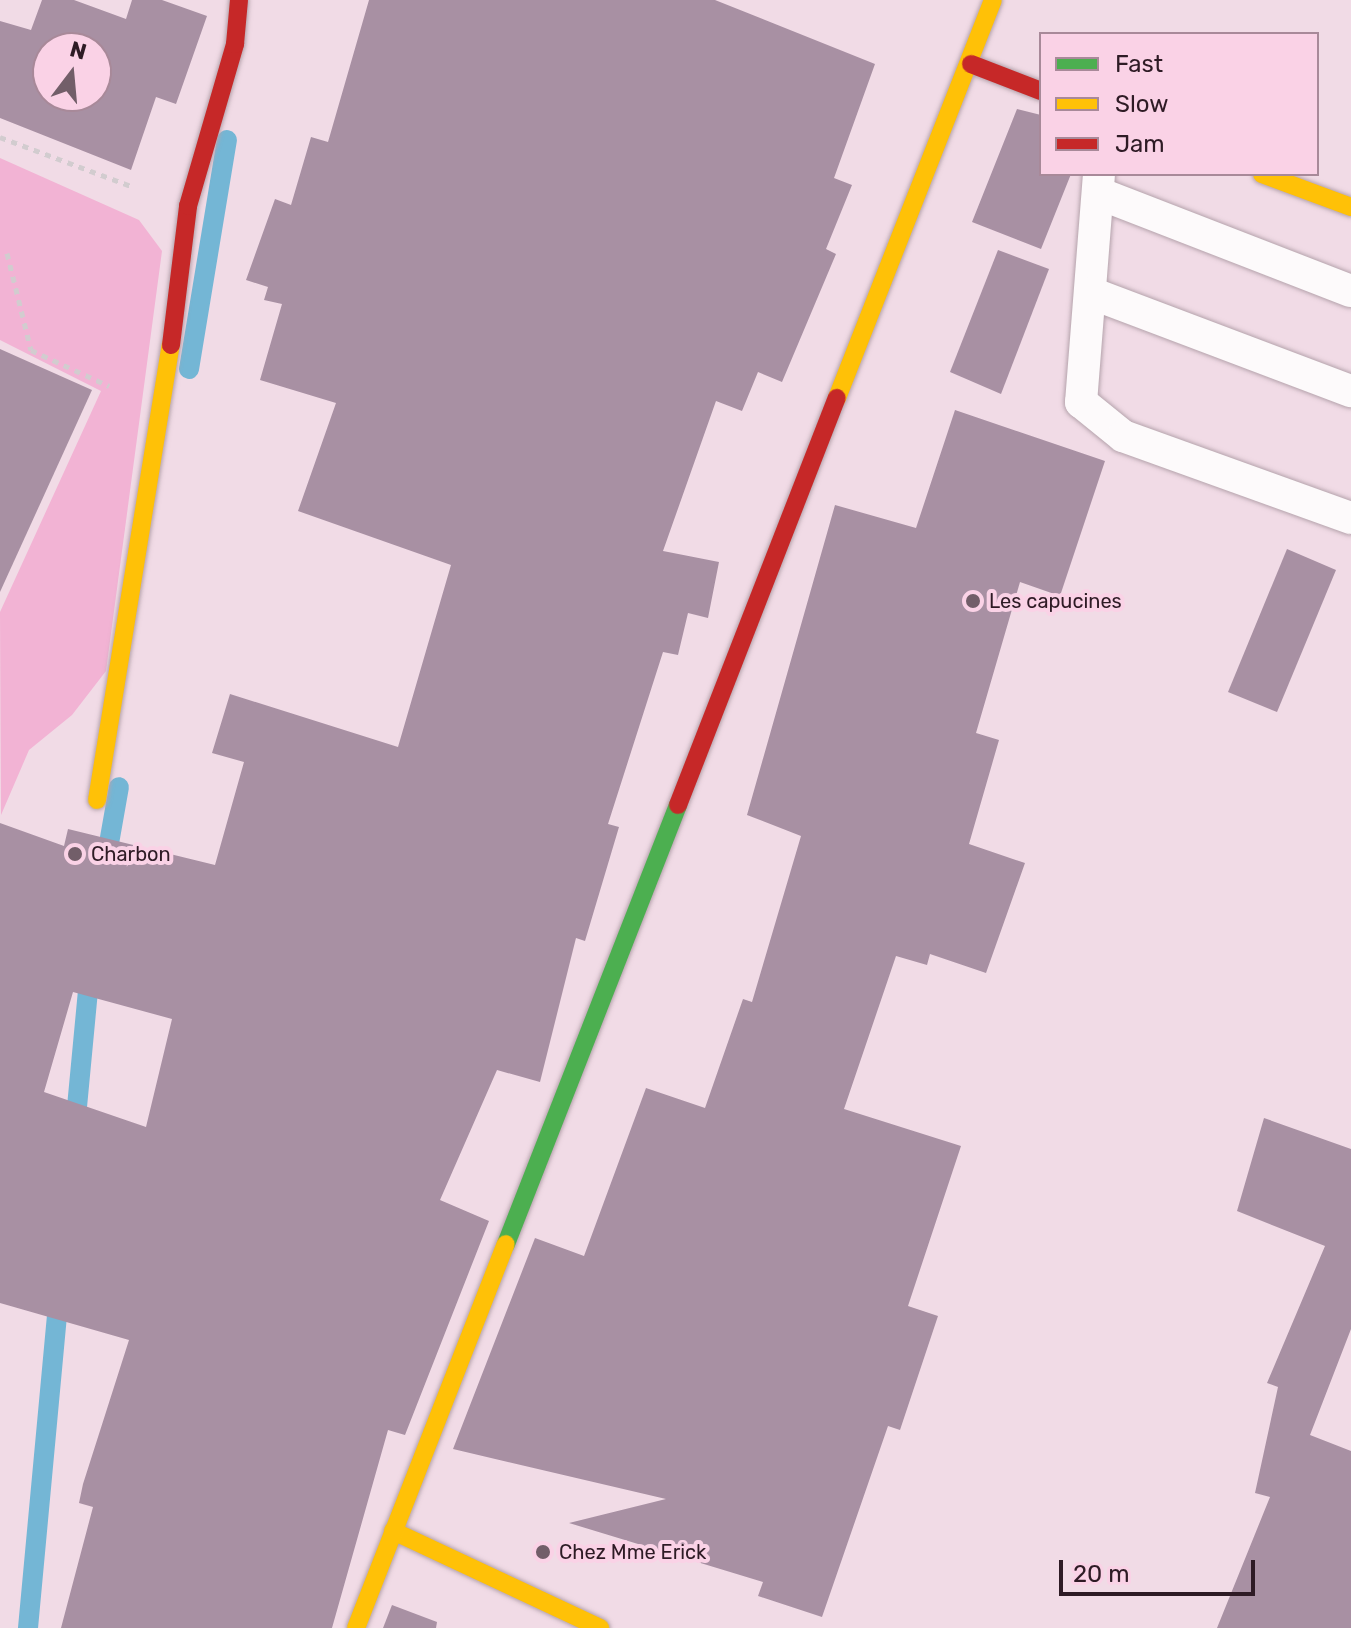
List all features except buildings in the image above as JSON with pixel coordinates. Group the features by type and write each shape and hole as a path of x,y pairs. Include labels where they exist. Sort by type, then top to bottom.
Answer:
{"street":[{"path":"97,800 163,406 188,206 235,44 239,0"},
{"path":"356,1628 971,64 993,0"},
{"path":"971,64 1039,90"},
{"path":"1267,176 1351,207"},
{"path":"393,1531 600,1628"}],"lane":[{"path":"1351,291 1099,184 1081,402 1123,436 1351,518"},
{"path":"1091,293 1351,391"}],"path":[{"path":"0,137 188,206"},
{"path":"7,253 31,350 67,371 163,406"}],"shaded area":[{"path":"0,158 139,220 162,251 106,671 72,715 29,750 1,815 0,612 101,391 0,340"}],"waterway":[{"path":"189,369 227,140"},
{"path":"105,866 119,787"},
{"path":"75,1128 90,969"},
{"path":"28,1628 59,1295"}],"traffic: fast":[{"path":"506,1244 678,805"}],"traffic: slow":[{"path":"837,398 993,0"},
{"path":"1267,176 1351,207"},
{"path":"97,800 171,345"},
{"path":"356,1628 506,1244"},
{"path":"393,1531 600,1628"}],"traffic: jam":[{"path":"171,345 188,206 235,44 239,0"},
{"path":"971,64 1039,90"},
{"path":"678,805 837,398"}],"place":[{"name":"Les capucines","path":"973,601"},
{"name":"Charbon","path":"75,854"},
{"name":"Chez Mme Erick","path":"543,1552"}]}
